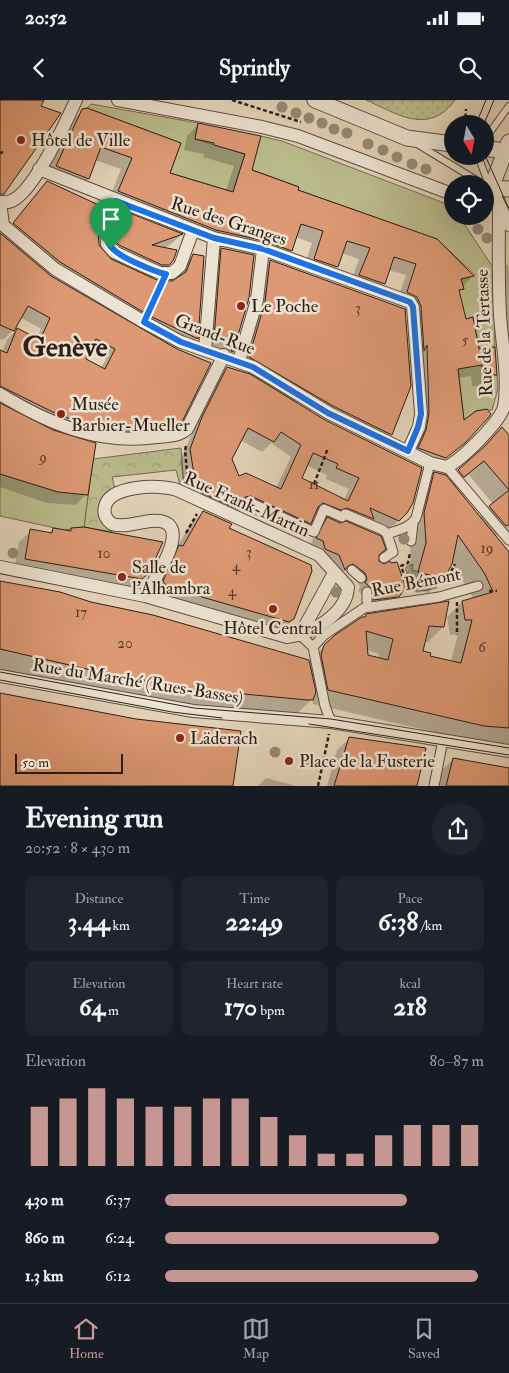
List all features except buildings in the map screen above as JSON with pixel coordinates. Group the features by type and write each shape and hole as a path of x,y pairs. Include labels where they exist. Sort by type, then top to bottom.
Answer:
{"street":[{"path":"0,202 7,203 18,198 39,169 76,100"},
{"path":"118,100 262,127 298,136 444,191"},
{"path":"315,100 407,138 444,143"},
{"path":"493,175 508,148 494,148"},
{"name":"Rue des Granges","path":"39,169 116,201 214,238 263,249 410,302 413,307 421,414 408,451"},
{"path":"494,188 509,189"},
{"path":"494,198 509,225"},
{"path":"116,201 106,228 107,244 114,252 123,257 166,274 172,273 180,266 193,230"},
{"name":"Grand-Rue","path":"0,202 3,225 29,249 55,269 144,322 181,342 239,360 270,376 328,413 430,462 447,467"},
{"name":"Rue de la Tertasse","path":"447,467 490,428 500,416 506,398 506,376 500,315 499,205"},
{"path":"205,350 214,238"},
{"path":"239,360 257,300 263,249"},
{"path":"0,394 64,428 101,437 145,439 178,434 187,429 224,355"},
{"path":"411,541 413,523 416,518 430,462"},
{"path":"447,467 509,540"},
{"name":"Rue Frank-Martin","path":"145,596 172,548 174,536 170,528 156,521 127,525 112,524 106,517 105,505 107,499 118,493 162,486 177,490 202,504 318,555 346,583 352,595 339,610 300,635"},
{"path":"249,502 314,532 324,509 342,517 345,514 383,530 387,534 393,552 384,558"},
{"path":"387,534 413,523"},
{"path":"0,567 145,596 280,636 300,635 314,647 325,706 331,722"},
{"path":"352,570 361,578"},
{"path":"300,635 334,573"},
{"name":"Rue Bémont","path":"314,647 324,635 364,608 456,593 478,586"},
{"name":"Rue du Marché (Rues-Basses)","path":"0,676 193,711 331,722 509,751"},
{"path":"434,786 443,740"}],"lane":[{"path":"494,127 509,106"},
{"path":"407,138 465,175"}],"path":[{"path":"466,109 466,115"},
{"path":"144,322 166,274"},
{"path":"314,484 328,448"},
{"path":"185,451 189,486"},
{"path":"189,528 202,504"},
{"path":"411,541 408,563 401,566 411,594"},
{"path":"443,585 454,564"},
{"path":"456,593 457,636"},
{"path":"124,683 125,678"},
{"path":"318,786 331,722"}],"green space":[{"path":"366,100 455,100 445,111 424,120 401,116"},
{"path":"91,104 198,123 195,139 245,154 233,192 170,173 180,143 87,108"},
{"path":"261,136 282,141 444,203 444,225 465,225 494,269 495,348 480,351 473,317 466,319 455,291 464,289 461,279 475,275 437,239 298,190 299,187 250,169"},
{"path":"482,364 483,375 497,375 498,389 492,410 476,411 464,420 458,369"},
{"path":"181,448 184,487 180,485 176,470 112,477 115,489 105,493 100,503 112,532 84,527 93,459"},
{"path":"0,474 58,492 59,489 88,495 84,527 64,530 0,516"},
{"path":"413,564 412,570 443,580 438,586 430,589 413,590 406,567"}],"tram line":[{"path":"480,115 486,100"},
{"path":"488,115 494,100"},
{"path":"489,165 509,209"},
{"path":"0,672 194,708 331,719 509,748"},
{"path":"0,680 172,712 222,718"},
{"path":"309,724 509,755"}],"place":[{"name":"Hôtel de Ville","path":"21,140"},
{"name":"Le Poche","path":"241,306"},
{"name":"Musée Barbier-Mueller","path":"61,414"},
{"name":"Salle de l'Alhambra","path":"122,577"},
{"name":"Hôtel Central","path":"273,609"},
{"name":"Läderach","path":"180,738"},
{"name":"Place de la Fusterie","path":"289,761"}],"district":[{"name":"Genève","path":"65,346"}],"route":[{"path":"116,201 214,238 263,249 407,300 413,307 421,414 408,451 328,413 270,376 239,360 181,342 144,322 166,274 123,257 111,249 107,244 105,234 116,201"}]}
